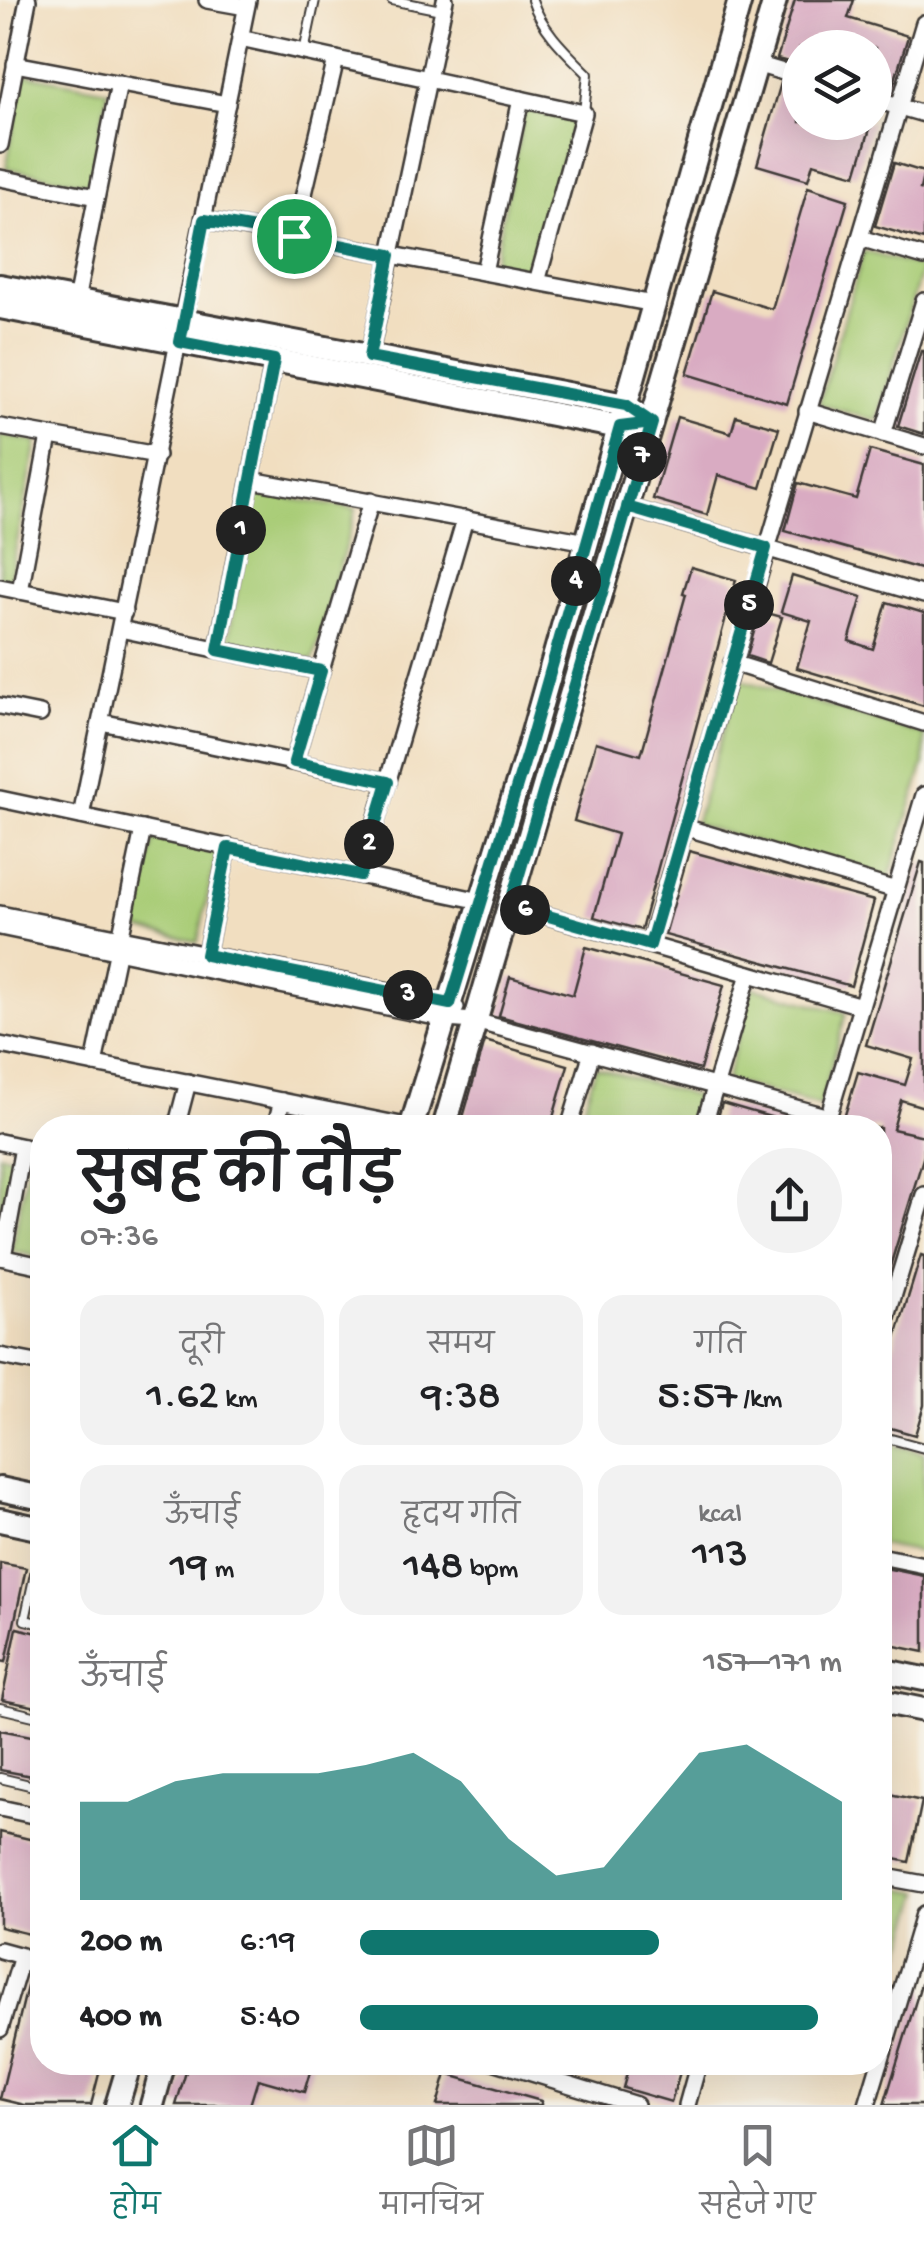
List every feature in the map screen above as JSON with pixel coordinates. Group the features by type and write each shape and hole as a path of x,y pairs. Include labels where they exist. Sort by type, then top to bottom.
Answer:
{"street":[{"path":"0,145 28,0"},
{"path":"81,816 247,4 207,0"},
{"path":"415,1115 587,542 740,0"},
{"path":"448,1115 775,0"},
{"path":"369,357 444,5"},
{"path":"650,945 924,24"},
{"path":"240,38 584,113 537,282"},
{"path":"294,236 336,59"},
{"path":"16,64 228,104"},
{"path":"756,64 782,72"},
{"path":"76,300 118,84"},
{"path":"484,272 521,99"},
{"path":"892,105 924,114"},
{"path":"0,178 96,197"},
{"path":"204,220 654,304"},
{"path":"860,238 924,257"},
{"path":"0,286 76,300 274,360 622,416"},
{"path":"883,434 924,301"},
{"path":"0,307 369,357 652,423"},
{"path":"218,650 274,360"},
{"path":"808,411 924,446"},
{"path":"0,426 157,455"},
{"path":"20,591 49,436"},
{"path":"251,480 587,542"},
{"path":"294,762 371,501"},
{"path":"627,507 924,594"},
{"path":"360,875 465,519"},
{"path":"0,588 218,650 321,671"},
{"path":"732,663 924,724"},
{"path":"0,706 40,714"},
{"path":"101,722 388,782"},
{"path":"829,1115 924,795"},
{"path":"0,799 481,901"},
{"path":"684,827 896,890"},
{"path":"94,1064 142,829"},
{"path":"206,955 228,848"},
{"path":"510,905 862,1006"},
{"path":"0,914 120,945 447,1011"},
{"path":"0,927 206,955 447,1011 805,1115"},
{"path":"707,1115 749,974"},
{"path":"0,1045 346,1115"},
{"path":"572,1115 592,1052"},
{"path":"179,1115 188,1082"},
{"path":"278,1115 282,1102"},
{"path":"0,1142 30,1148"},
{"path":"23,1147 2,1257 30,1263"},
{"path":"892,1300 924,1195"},
{"path":"0,1356 30,1362"},
{"path":"0,1490 30,1496"},
{"path":"0,1520 30,1526"},
{"path":"892,1558 924,1565"},
{"path":"892,1672 924,1679"},
{"path":"892,1703 924,1710"},
{"path":"0,1808 30,1815"},
{"path":"892,1878 924,1884"},
{"path":"892,2022 924,1914"},
{"path":"0,1950 22,1956 0,2029"},
{"path":"118,2105 126,2075"},
{"path":"152,2105 160,2075"},
{"path":"538,2075 636,2105"},
{"path":"687,2105 695,2075"},
{"path":"867,2105 876,2075"}],"lane":[{"path":"304,52 315,0"},
{"path":"392,0 444,5"},
{"path":"532,0 536,13 556,41 588,74 584,113"},
{"path":"892,1439 924,1448"},
{"path":"30,1597 25,1620 30,1621"},
{"path":"0,1708 30,1715"},
{"path":"0,1778 30,1785"}],"green space":[{"path":"24,74 108,90 90,184 6,168"},
{"path":"525,110 574,120 532,271 493,264"},
{"path":"864,251 922,268 877,421 819,404"},
{"path":"0,435 37,442 9,582 0,580"},
{"path":"255,493 356,509 313,660 227,645"},
{"path":"739,679 924,735 924,763 888,882 695,824"},
{"path":"154,838 217,852 198,942 134,928"},
{"path":"752,987 846,1013 820,1106 726,1080"},
{"path":"596,1067 698,1097 693,1115 582,1115"},
{"path":"0,1154 14,1157 0,1220"},
{"path":"29,1157 30,1157 30,1255 12,1251"},
{"path":"892,1444 924,1453 924,1553 892,1546"},
{"path":"892,1887 921,1892 892,1984"}],"building":[{"path":"795,0 854,0 848,18 888,30 786,30"},
{"path":"892,31 908,36 892,90"},
{"path":"781,83 782,140 867,140 856,175 813,163 808,180 757,165"},
{"path":"894,163 924,172 920,189 924,190 924,240 875,226"},
{"path":"808,187 848,200 787,404 687,374 712,291 772,309"},
{"path":"924,351 924,434 898,426"},
{"path":"736,416 779,428 761,488 718,475 707,515 653,499 677,417 731,433"},
{"path":"870,450 924,465 924,570 785,531 798,483 856,499"},
{"path":"691,567 736,580 641,930 594,917 617,834 574,821 596,742 641,755"},
{"path":"792,576 862,597 849,641 873,649 887,602 924,613 924,706 797,668 811,621 781,612"},
{"path":"760,611 782,617 768,663 747,656"},
{"path":"689,851 874,901 851,986 665,935"},
{"path":"921,862 924,1107 901,1100 893,1129 924,1136 924,1155 892,1260 892,1115 845,1115 858,1072 905,1085 913,1059 866,1045"},
{"path":"586,947 724,985 700,1070 499,1016 510,977 573,995"},
{"path":"485,1041 568,1065 554,1115 464,1115"},
{"path":"722,1103 764,1115 719,1115"},
{"path":"921,1255 924,1405 915,1435 892,1428 892,1350"},
{"path":"0,1563 26,1568 6,1662 0,1661"},
{"path":"892,1569 924,1576 924,1652 892,1645"},
{"path":"17,1628 30,1631 30,1706 2,1700"},
{"path":"0,1730 30,1736 30,1776 0,1770"},
{"path":"892,1795 922,1801 909,1862 892,1858"},
{"path":"0,1832 30,1839 30,1934 0,1927"},
{"path":"30,1974 30,2075 99,2075 91,2105 25,2105 0,2099"},
{"path":"921,1984 924,2105 884,2105"},
{"path":"185,2075 309,2075 304,2092 258,2079 250,2105 176,2105"},
{"path":"446,2075 541,2101 541,2105 437,2105"},
{"path":"626,2075 679,2075 671,2102 623,2088"}],"route":[{"path":"294,236 204,220 180,342 274,360 218,650 321,671 294,762 388,782 360,875 228,848 206,955 450,1004 528,750 620,427 652,423 627,507 766,548 650,945 510,905 652,423 626,405 369,357 390,255 294,236"}]}
